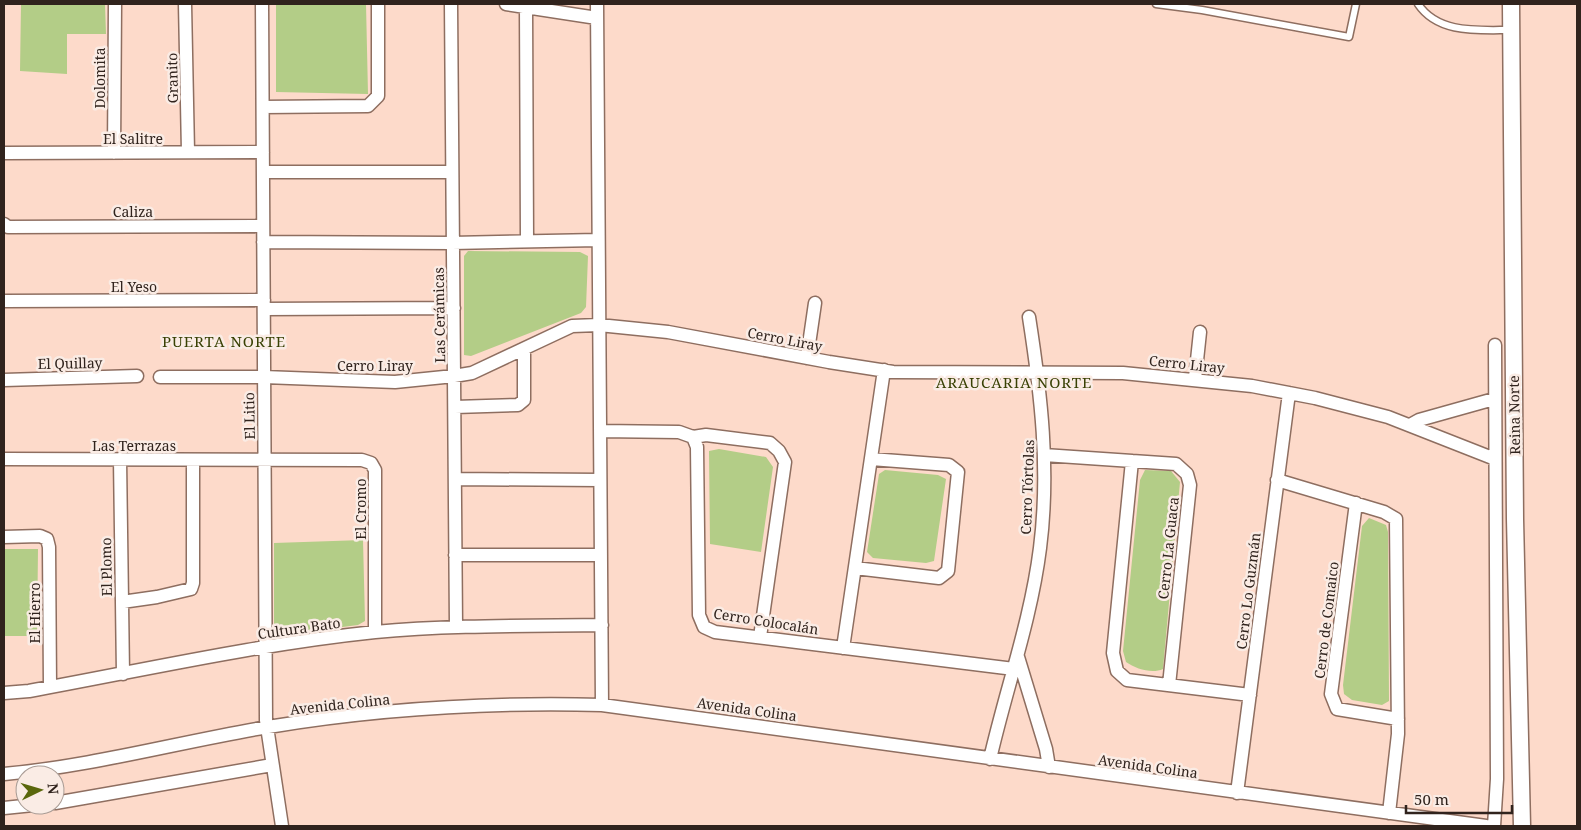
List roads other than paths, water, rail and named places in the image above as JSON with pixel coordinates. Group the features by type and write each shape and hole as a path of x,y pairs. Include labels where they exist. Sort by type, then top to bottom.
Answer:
{"street":[{"name":"Dolomita","path":"114,153 115,4"},
{"name":"Granito","path":"185,4 188,152"},
{"name":"El Litio","path":"262,4 265,647 267,728 282,826"},
{"path":"263,107 368,106 378,96 378,4"},
{"name":"Las Cerámicas","path":"451,4 456,627"},
{"path":"506,4 597,18"},
{"path":"597,4 602,705"},
{"name":"Reina Norte","path":"1511,4 1515,519 1522,826"},
{"path":"526,7 527,241"},
{"name":"El Salitre","path":"4,153 263,152"},
{"path":"263,172 452,172"},
{"name":"Caliza","path":"4,224 8,227 263,226"},
{"path":"263,242 452,243 598,240"},
{"name":"El Yeso","path":"4,302 454,308"},
{"path":"807,358 815,303"},
{"name":"Cerro Tórtolas","path":"990,760 1018,656 1040,549 1044,424 1029,317"},
{"name":"Cerro Liray","path":"160,377 264,377 395,382 454,376 472,373 572,326 599,325 668,332 807,358 884,370 1123,373 1195,379 1289,393 1376,414 1410,425 1495,459"},
{"path":"1195,379 1200,332"},
{"name":"Reina Norte","path":"1494,826 1497,779 1495,345"},
{"path":"455,407 518,405 524,400 524,349"},
{"path":"843,648 884,370"},
{"name":"El Quillay","path":"4,380 137,376"},
{"name":"Cerro Lo Guzmán","path":"1237,793 1289,393"},
{"path":"1410,425 1419,420 1494,399"},
{"path":"600,430 679,432 693,437 706,435 770,443 779,451 785,462 760,637"},
{"name":"Cerro Colocalán","path":"693,437 697,447 699,615 704,626 715,632 1014,669"},
{"name":"Cerro La Guaca","path":"1044,454 1176,464 1187,474 1190,485 1170,685"},
{"name":"Las Terrazas","path":"4,459 265,460"},
{"path":"855,568 939,578 948,571 958,472 949,465 871,459"},
{"name":"El Plomo","path":"120,460 123,674"},
{"path":"122,602 174,594 190,588 193,583 193,460"},
{"name":"El Cromo","path":"265,460 362,460 371,463 375,470 374,632"},
{"path":"1132,461 1113,653 1117,671 1127,680 1250,695"},
{"path":"455,479 600,480"},
{"path":"1278,480 1384,512 1396,519 1398,734 1389,813"},
{"name":"Cerro de Comaico","path":"1356,503 1331,694 1337,709 1398,719"},
{"name":"El Hierro","path":"4,536 40,536 47,539 49,547 50,687"},
{"path":"456,555 601,555"},
{"name":"Cultura Bato","path":"4,693 50,687 265,647 374,632 456,627 602,625"},
{"name":"Cerro Tórtolas","path":"1018,656 1046,749 1049,767"},
{"name":"Avenida Colina","path":"4,774 108,760 267,728 335,719 453,708 537,704 602,705 644,709 990,760 1486,826"},
{"path":"65,801 272,765"}],"lane":[{"path":"1156,4 1202,10 1349,37 1356,4"},
{"path":"1418,4 1426,14 1447,27 1511,30"}],"district":[{"name":"PUERTA NORTE","path":"224,341"},
{"name":"ARAUCARIA NORTE","path":"1014,382"}]}
